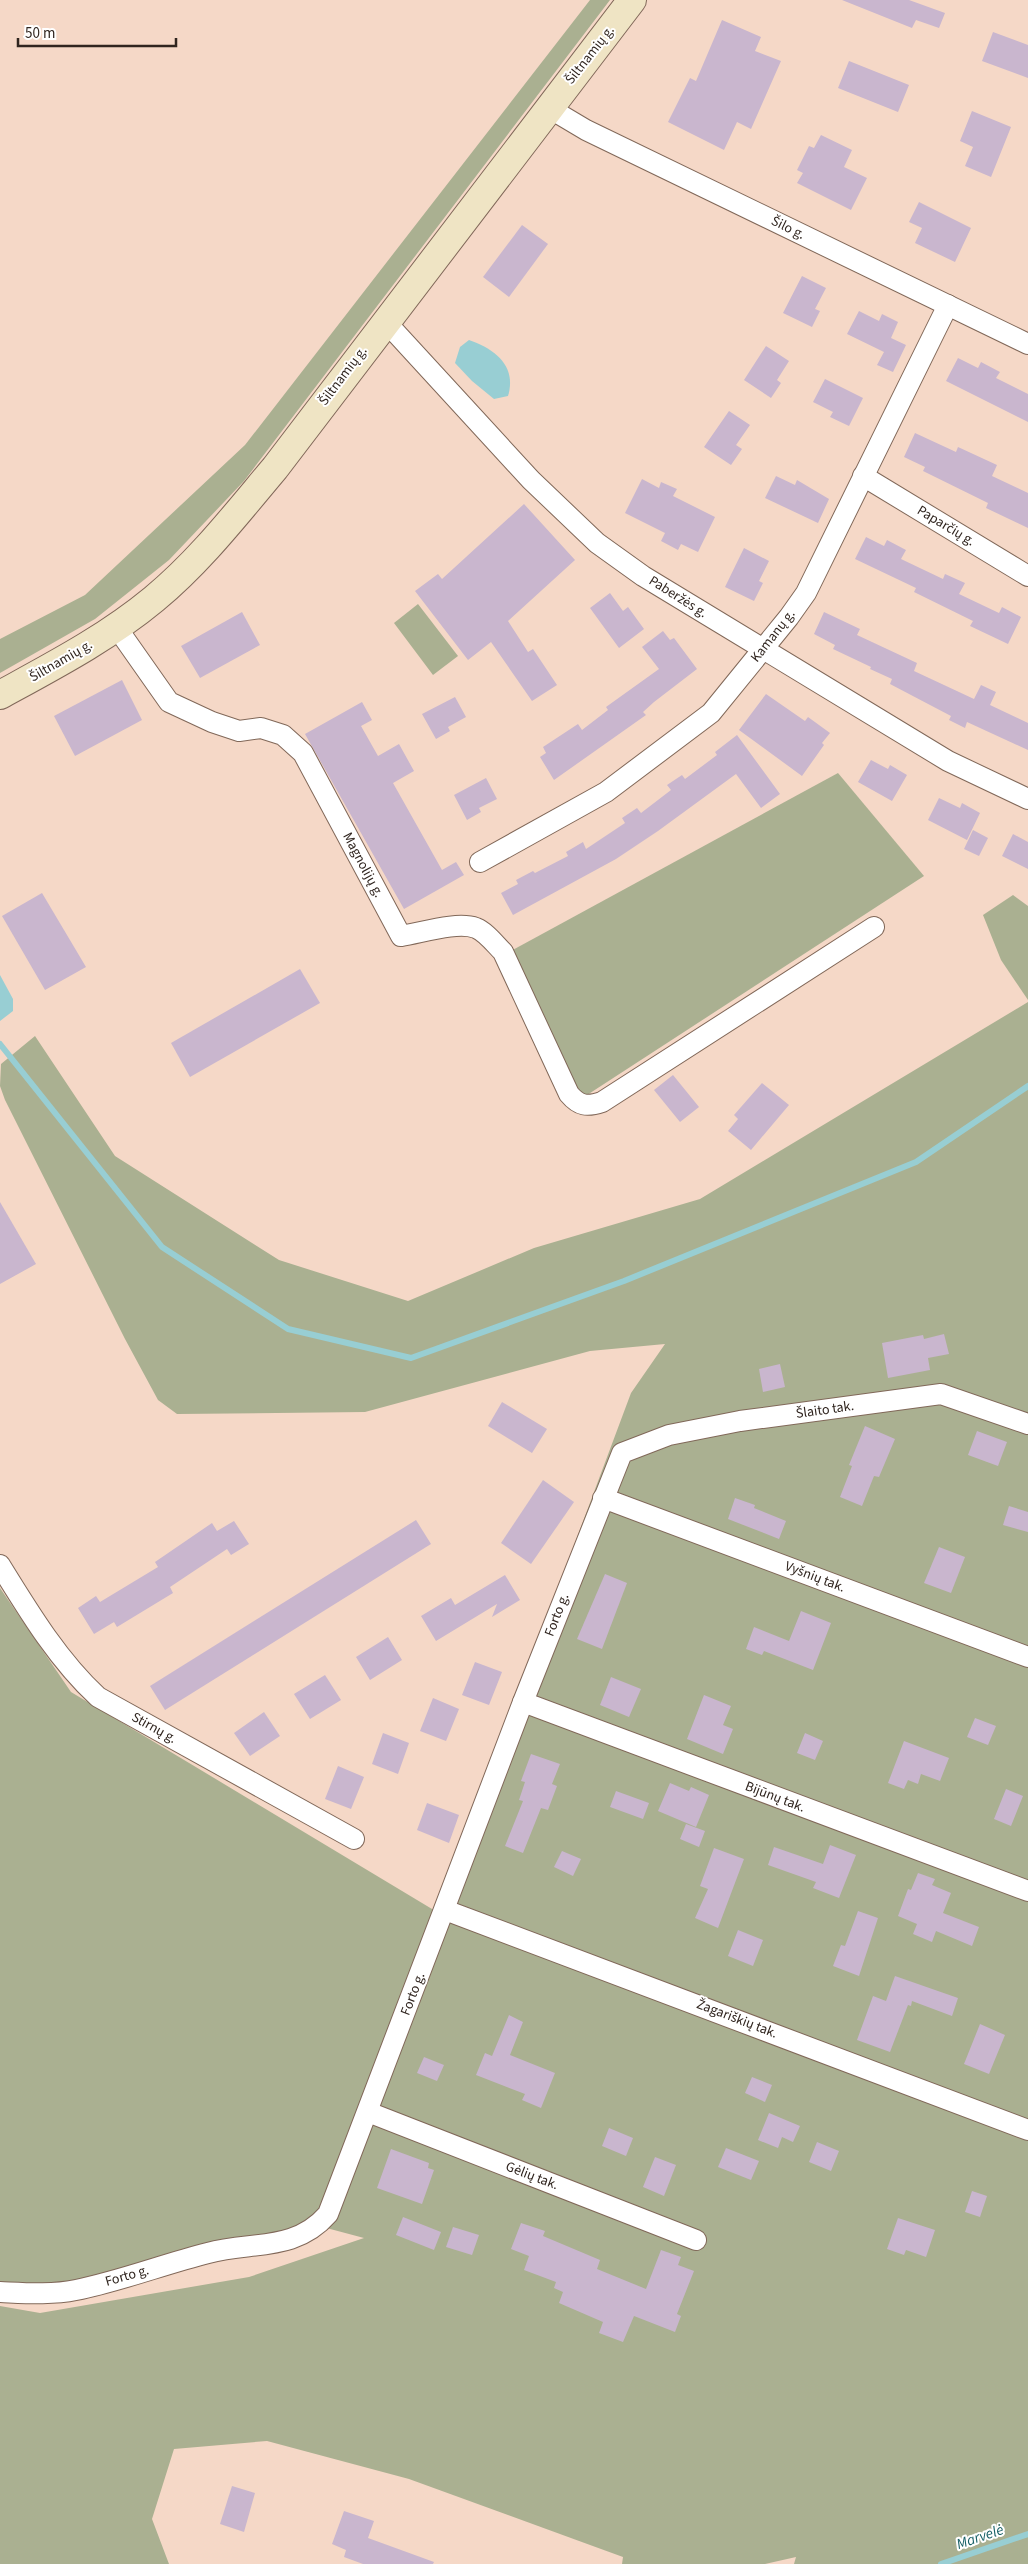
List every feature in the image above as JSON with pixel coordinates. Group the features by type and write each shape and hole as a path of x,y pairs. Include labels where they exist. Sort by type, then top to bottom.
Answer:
{"main road":[{"name":"Šiltnamių g.","path":"0,695 117,628 155,598 215,540 275,468 385,321 632,0"}],"street":[{"name":"Šilo g.","path":"549,108 586,130 1028,344"},
{"name":"Kamanų g.","path":"480,862 606,792 711,712 806,593 948,305"},
{"name":"Paberžės g.","path":"385,321 531,480 597,544 643,576 948,761 1028,800"},
{"name":"Paparčių g.","path":"864,476 1028,576"},
{"name":"Magnolijų g.","path":"117,628 169,702 212,722 239,731 261,728 283,735 303,753 401,936 463,925 477,928 489,938 502,952 569,1094 580,1104 590,1106 602,1102 874,927"},
{"name":"Šlaito tak.","path":"622,1454 669,1435 731,1423 941,1394 1028,1424"},
{"name":"Forto g.","path":"0,2292 41,2294 75,2290 211,2252 294,2239 308,2233 328,2214 446,1910 523,1702 622,1454"},
{"name":"Vyšnių tak.","path":"603,1498 1028,1657"},
{"name":"Stirnų g.","path":"0,1565 39,1627 83,1683 98,1697 354,1839"},
{"name":"Bijūnų tak.","path":"523,1702 1028,1891"},
{"name":"Žagariškių tak.","path":"446,1910 1028,2130"},
{"name":"Gėlių tak.","path":"368,2112 696,2240"}],"green space":[{"path":"590,0 610,0 244,481 169,560 95,619 0,673 0,639 85,595 245,445"},
{"path":"418,604 458,656 433,675 394,623"},
{"path":"838,773 924,876 584,1097 574,1088 509,952"},
{"path":"1013,895 1028,906 1028,1000 1001,960 983,915"},
{"path":"1028,1002 1028,2564 794,2564 796,2557 765,2564 622,2564 623,2557 409,2479 267,2441 174,2449 152,2519 169,2564 0,2564 0,2306 40,2313 249,2277 364,2238 319,2226 110,2281 0,2292 0,1588 71,1692 437,1912 631,1393 665,1344 590,1351 365,1412 177,1414 158,1400 125,1339 5,1100 0,1086 1,1064 35,1036 115,1156 279,1260 408,1301 534,1248 700,1199"}],"water":[{"path":"469,340 487,348 502,360 509,376 508,396 494,399 472,381 455,363 460,347"},
{"path":"0,975 13,999 13,1011 0,1021"}],"building":[{"path":"842,0 909,0 945,13 939,28 916,20 912,28"},
{"path":"722,20 761,37 755,51 781,61 751,129 737,122 724,150 668,122 690,78 696,81"},
{"path":"993,32 1028,45 1028,78 982,61"},
{"path":"849,61 909,85 898,112 838,88"},
{"path":"972,111 1011,127 991,177 965,166 973,147 960,141"},
{"path":"821,135 852,150 844,167 867,178 851,210 797,183 803,173 797,170 809,146 814,148"},
{"path":"919,202 971,228 955,262 915,243 922,228 909,222"},
{"path":"522,225 548,244 509,297 483,277"},
{"path":"802,276 826,288 815,309 820,311 812,327 783,313"},
{"path":"859,311 879,321 882,314 898,322 891,338 906,345 893,372 877,365 884,352 847,334"},
{"path":"766,346 789,361 777,380 781,383 771,398 744,380"},
{"path":"958,358 978,368 981,362 1000,372 996,378 1028,394 1028,422 946,381"},
{"path":"825,379 863,398 849,426 830,417 833,412 813,402"},
{"path":"729,411 750,425 736,445 742,449 731,465 704,447"},
{"path":"915,433 956,452 958,447 997,465 992,476 1028,493 1028,528 986,508 988,503 923,471 925,467 904,457"},
{"path":"776,476 795,485 797,480 829,499 818,523 765,498"},
{"path":"642,479 659,488 661,482 677,489 673,496 715,517 698,552 681,544 678,550 661,541 665,533 625,513"},
{"path":"524,504 575,560 508,621 528,652 533,649 557,685 532,701 491,642 468,660 415,591 438,574 442,579"},
{"path":"866,537 884,546 887,540 906,550 901,559 943,579 945,574 965,583 959,594 999,613 1002,607 1021,617 1008,644 970,626 973,621 914,592 916,588 855,559"},
{"path":"744,548 769,561 759,581 763,583 754,601 725,587"},
{"path":"610,593 623,611 628,607 644,629 619,648 590,608"},
{"path":"242,612 260,645 200,678 181,646"},
{"path":"824,612 860,629 857,635 917,663 914,671 974,699 981,685 996,692 990,705 1028,723 1028,750 967,722 965,728 949,720 951,716 890,684 892,679 833,649 835,645 814,634"},
{"path":"663,631 670,640 674,638 697,669 654,702 643,712 646,715 554,780 540,757 546,753 543,747 578,724 582,730 608,710 606,707 659,669 642,647"},
{"path":"122,680 142,720 75,756 54,716"},
{"path":"766,694 805,721 808,717 830,733 822,743 824,745 802,776 739,730"},
{"path":"455,697 466,717 448,727 450,731 436,739 422,714"},
{"path":"362,702 372,720 361,726 378,756 399,744 414,771 393,783 442,870 456,862 464,875 404,909 305,734"},
{"path":"737,735 780,794 761,808 736,774 616,859 513,915 501,893 518,884 516,880 533,871 535,873 568,856 566,852 583,842 586,849 625,823 622,818 637,808 641,813 671,790 667,785 682,775 685,779 717,755 715,752"},
{"path":"871,760 888,769 890,765 907,775 892,801 858,782"},
{"path":"486,778 497,799 479,808 481,812 467,820 454,795"},
{"path":"939,798 960,808 962,803 980,813 967,840 928,820"},
{"path":"973,830 988,838 979,856 964,849"},
{"path":"1013,834 1028,842 1028,869 1002,856"},
{"path":"42,893 86,967 45,990 2,916"},
{"path":"300,969 320,1003 190,1077 171,1043"},
{"path":"673,1075 699,1107 680,1122 654,1090"},
{"path":"762,1083 789,1105 751,1150 728,1131 738,1119 734,1115"},
{"path":"0,1202 36,1264 0,1284"},
{"path":"944,1334 949,1354 928,1358 930,1370 888,1378 882,1343 923,1335 924,1339"},
{"path":"780,1364 785,1387 763,1392 759,1369"},
{"path":"502,1402 547,1429 532,1453 488,1426"},
{"path":"865,1426 895,1439 879,1477 874,1476 862,1506 840,1497 852,1466 849,1465"},
{"path":"977,1431 1007,1442 998,1466 968,1455"},
{"path":"543,1480 574,1502 531,1564 501,1543"},
{"path":"735,1498 755,1505 754,1508 786,1521 779,1539 728,1519"},
{"path":"1009,1506 1028,1512 1028,1532 1003,1525"},
{"path":"416,1520 431,1544 165,1710 150,1686"},
{"path":"234,1521 249,1544 231,1555 227,1549 170,1587 173,1593 117,1627 114,1622 94,1634 78,1608 96,1596 100,1602 158,1567 155,1562 212,1523 217,1531"},
{"path":"939,1547 965,1557 951,1593 924,1583"},
{"path":"605,1574 627,1583 602,1649 577,1639"},
{"path":"505,1575 520,1600 492,1617 497,1604 436,1641 421,1616 451,1598 455,1605"},
{"path":"801,1611 831,1623 813,1670 764,1651 762,1655 746,1649 754,1627 789,1641"},
{"path":"388,1637 402,1660 370,1680 356,1657"},
{"path":"475,1662 502,1672 489,1705 462,1695"},
{"path":"325,1675 341,1700 310,1719 294,1694"},
{"path":"611,1677 641,1689 629,1717 600,1705"},
{"path":"704,1695 731,1706 723,1725 733,1729 723,1754 687,1739"},
{"path":"433,1698 459,1709 446,1741 420,1731"},
{"path":"264,1712 280,1736 250,1756 234,1733"},
{"path":"975,1718 996,1726 988,1745 967,1737"},
{"path":"383,1733 409,1743 398,1774 372,1764"},
{"path":"805,1733 823,1741 815,1760 797,1753"},
{"path":"904,1741 949,1758 940,1781 921,1774 918,1784 908,1780 904,1789 888,1783"},
{"path":"531,1754 560,1764 552,1784 557,1786 548,1810 541,1808 523,1853 505,1846 523,1801 519,1800 525,1782 521,1781"},
{"path":"338,1766 364,1777 351,1809 325,1799"},
{"path":"670,1783 689,1791 691,1787 709,1795 696,1827 658,1811"},
{"path":"1006,1789 1023,1796 1011,1826 994,1819"},
{"path":"616,1791 649,1803 643,1819 610,1807"},
{"path":"427,1803 459,1815 449,1843 417,1830"},
{"path":"686,1824 705,1831 699,1847 680,1839"},
{"path":"830,1845 856,1855 839,1898 813,1888 816,1882 768,1865 774,1847 823,1864"},
{"path":"714,1848 744,1859 718,1928 695,1918 708,1889 700,1886"},
{"path":"562,1851 581,1859 573,1876 554,1867"},
{"path":"918,1873 935,1879 932,1885 951,1893 943,1913 979,1927 972,1946 936,1931 932,1942 913,1934 917,1924 898,1916 908,1889 911,1890"},
{"path":"858,1911 878,1918 859,1976 833,1966 841,1945 845,1946"},
{"path":"738,1930 763,1940 753,1966 728,1956"},
{"path":"895,1976 958,1998 952,2016 912,2001 911,2006 908,2005 890,2052 857,2040 873,1996 886,2001"},
{"path":"509,2015 523,2022 510,2055 555,2073 541,2108 522,2100 525,2094 476,2075 485,2053 492,2056"},
{"path":"980,2024 1005,2035 989,2074 964,2064"},
{"path":"424,2057 444,2065 437,2081 417,2073"},
{"path":"752,2077 772,2085 765,2102 745,2093"},
{"path":"769,2113 800,2126 793,2142 782,2137 778,2148 758,2140"},
{"path":"609,2128 633,2138 626,2156 602,2146"},
{"path":"817,2142 839,2151 831,2171 809,2162"},
{"path":"726,2148 759,2161 751,2180 718,2167"},
{"path":"391,2149 429,2163 428,2168 434,2170 422,2204 377,2188"},
{"path":"655,2157 676,2165 664,2196 643,2187"},
{"path":"972,2191 987,2196 980,2217 965,2212"},
{"path":"403,2217 441,2232 434,2250 396,2235"},
{"path":"898,2218 935,2230 926,2257 906,2250 904,2255 887,2249"},
{"path":"521,2223 545,2231 543,2236 600,2260 597,2269 646,2289 661,2250 681,2257 678,2265 694,2271 677,2314 681,2316 675,2332 634,2316 623,2342 599,2333 603,2322 559,2303 563,2292 554,2288 556,2282 524,2270 529,2256 511,2249"},
{"path":"453,2227 479,2235 472,2255 446,2247"},
{"path":"232,2486 255,2493 244,2532 220,2524"},
{"path":"344,2511 374,2521 368,2538 434,2562 433,2564 363,2564 344,2557 346,2550 332,2544"}],"waterway":[{"path":"0,1044 162,1247 288,1329 411,1358 624,1281 916,1162 1028,1086"},
{"name":"Marvelė","path":"941,2564 1028,2534"}]}
